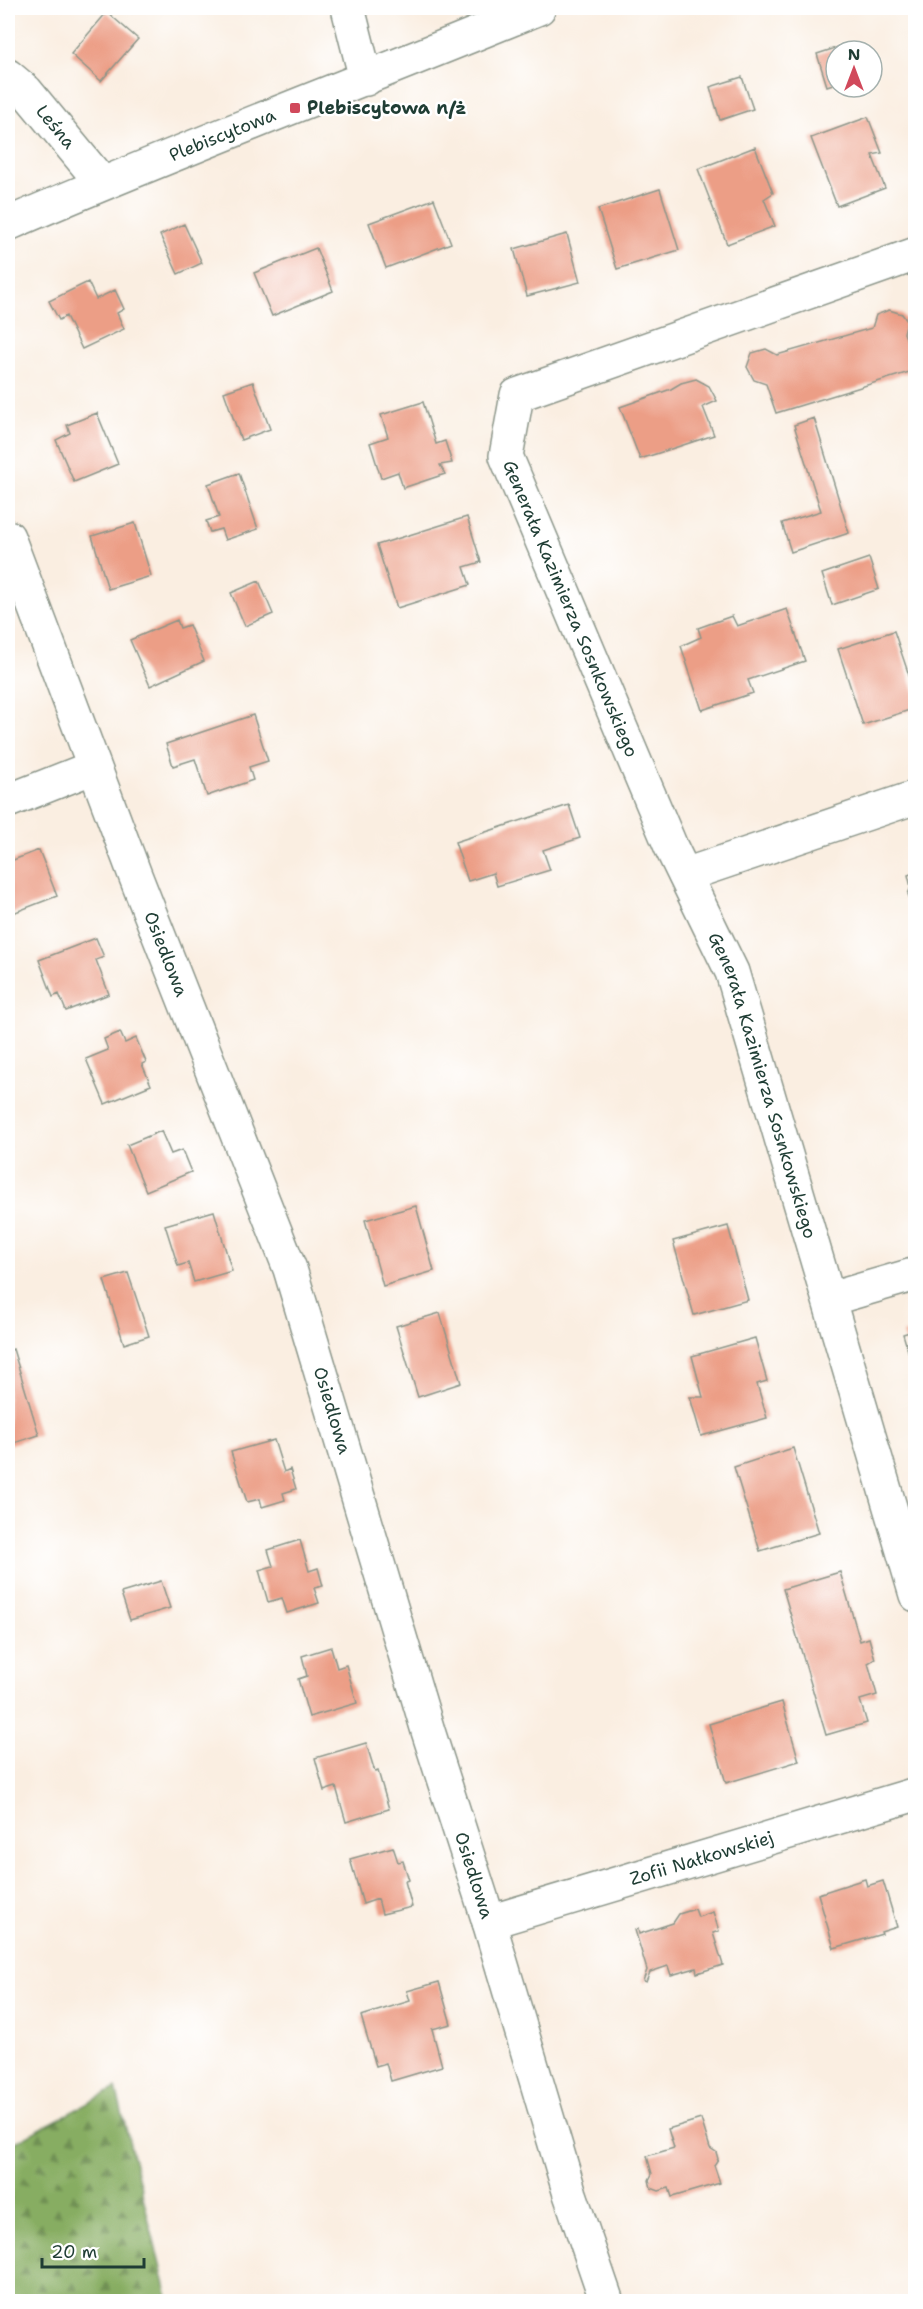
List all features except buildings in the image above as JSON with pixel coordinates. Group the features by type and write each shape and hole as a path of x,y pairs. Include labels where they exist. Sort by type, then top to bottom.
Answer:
{"street":[{"path":"348,8 366,79"},
{"name":"Plebiscytowa","path":"8,224 102,183 539,8"},
{"name":"Leśna","path":"8,76 26,91 102,183"},
{"name":"Generała Kazimierza Sosnkowskiego","path":"915,254 517,395 506,456 685,875 732,972 830,1299 915,1595"},
{"name":"Osiedlowa","path":"8,537 94,767 290,1269 570,2194 607,2301"},
{"path":"8,801 94,767"},
{"path":"685,875 915,797"},
{"path":"830,1299 915,1274"},
{"name":"Zofii Nałkowskiej","path":"489,1922 915,1794"}],"green space":[{"path":"116,2088 169,2301 8,2301 8,2146"}],"place":[{"name":"Plebiscytowa n/ż","path":"295,108"}]}
